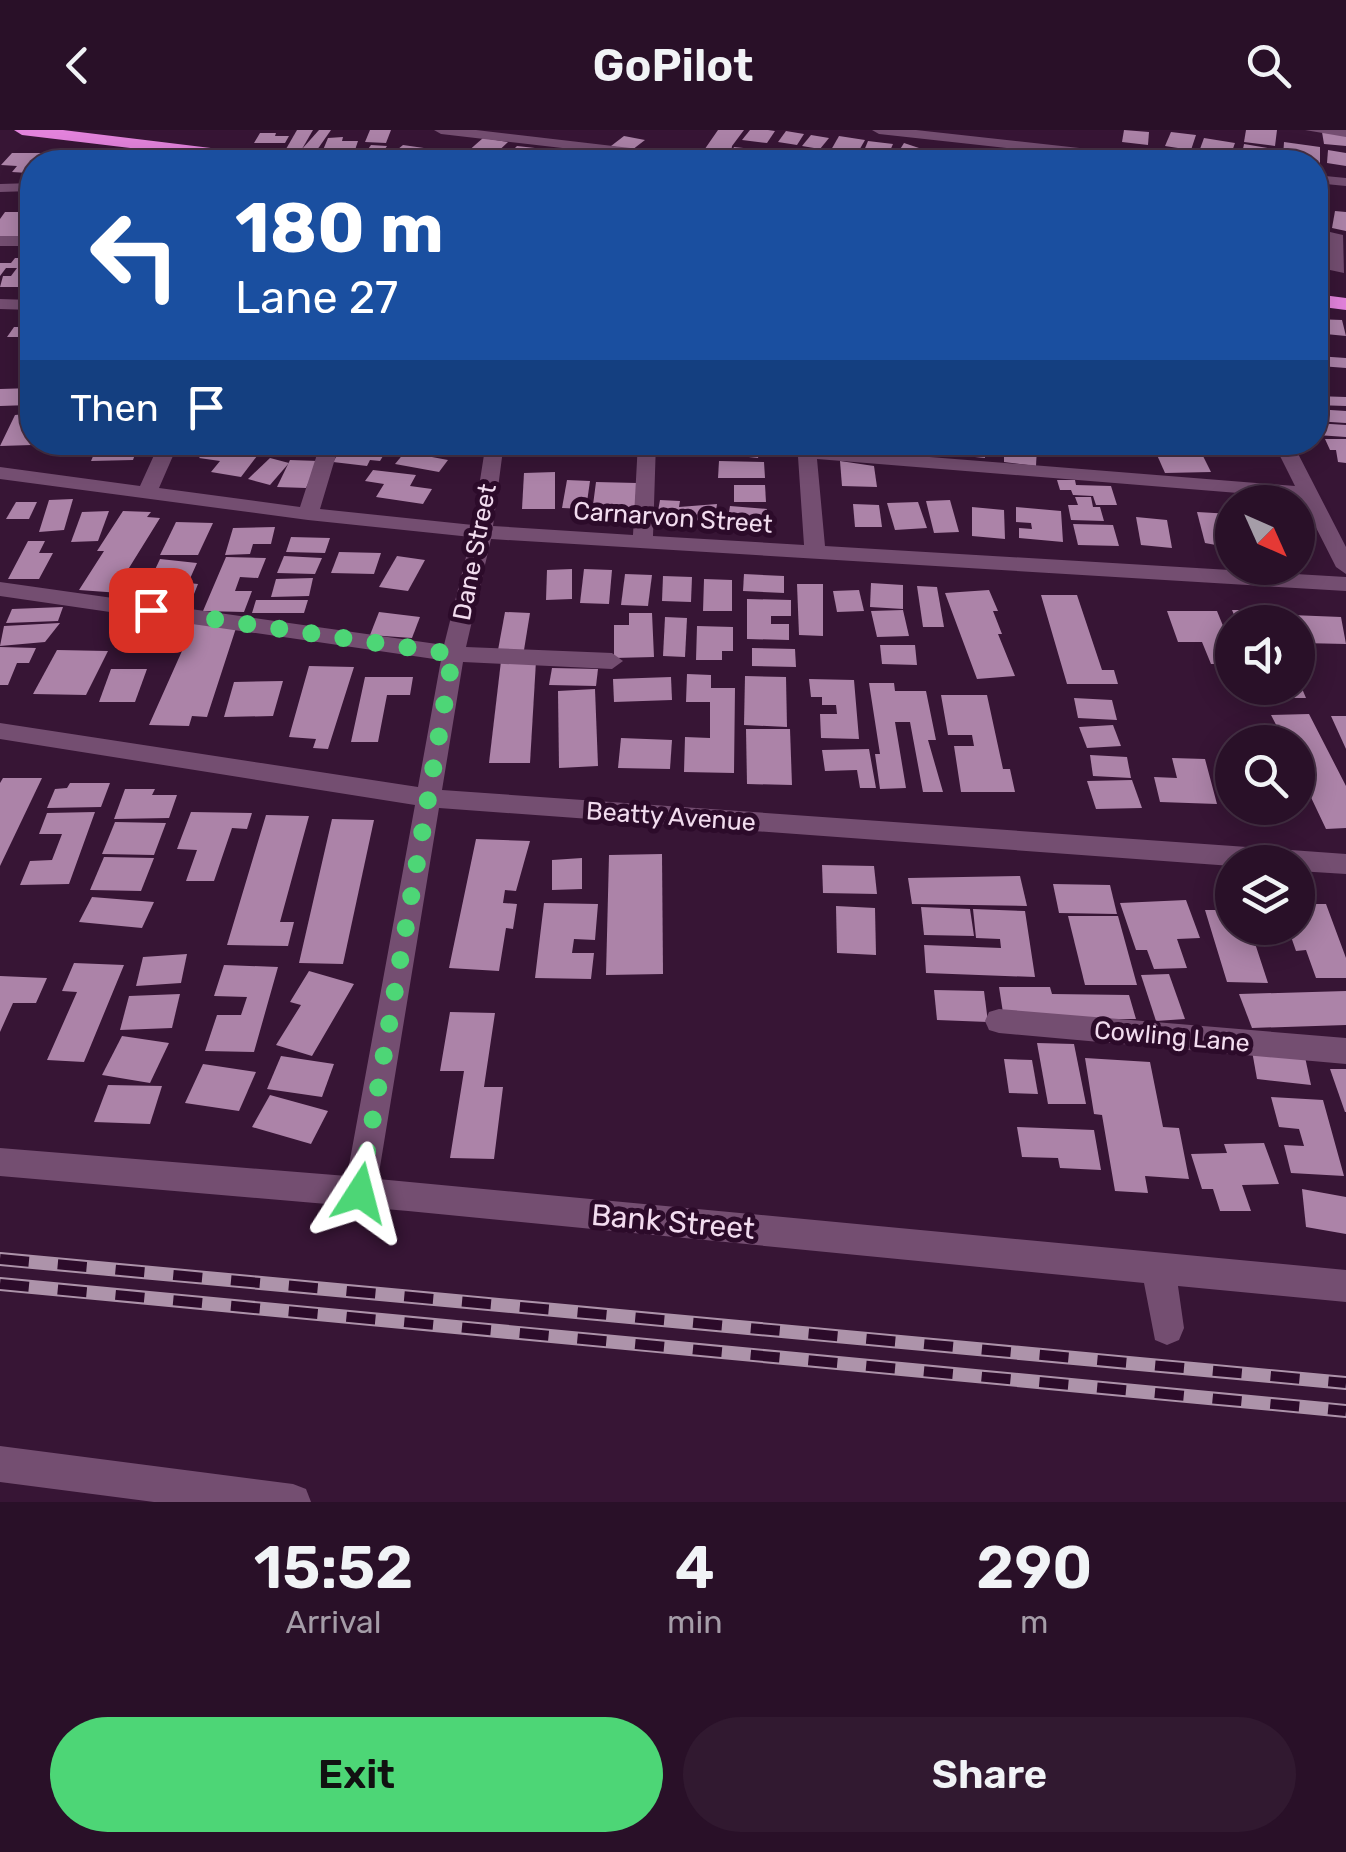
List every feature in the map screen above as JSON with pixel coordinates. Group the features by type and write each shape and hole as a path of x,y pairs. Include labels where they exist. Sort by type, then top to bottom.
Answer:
{"highway":[{"path":"22,130 186,150"},
{"path":"0,134 131,150"}],"street":[{"path":"440,130 610,150"},
{"path":"572,150 588,130"},
{"path":"878,130 1060,150"},
{"path":"1312,130 1346,133"},
{"path":"1338,270 1340,236"},
{"path":"147,492 164,455"},
{"path":"308,514 326,455"},
{"name":"Dane Street","path":"360,1193 453,654 482,532 493,455"},
{"path":"644,543 647,455"},
{"path":"807,455 814,553"},
{"path":"886,455 1228,485"},
{"path":"1289,455 1304,485"},
{"name":"Carnarvon Street","path":"0,473 308,514 482,532 1346,584"},
{"path":"1315,506 1346,567"},
{"path":"0,589 453,654 612,661"},
{"name":"Beatty Avenue","path":"0,731 430,798 1346,864"},
{"name":"Cowling Lane","path":"999,1021 1346,1051"},
{"name":"Bank Street","path":"0,1162 1346,1286"},
{"path":"1159,1268 1167,1328"},
{"path":"0,1464 293,1502"}],"building":[{"path":"297,130 313,130 302,149 286,149"},
{"path":"319,130 331,130 317,150 302,149"},
{"path":"370,130 391,130 386,143 365,142"},
{"path":"718,130 744,130 731,150 704,150"},
{"path":"750,130 775,131 767,143 742,140"},
{"path":"1124,130 1149,132 1148,145 1122,142"},
{"path":"1246,130 1277,130 1275,146 1244,142"},
{"path":"786,131 804,134 797,145 778,142"},
{"path":"1171,132 1196,135 1191,150 1165,146"},
{"path":"1322,132 1346,134 1346,146 1324,144"},
{"path":"260,133 289,136 285,143 254,143"},
{"path":"811,135 829,138 820,149 802,146"},
{"path":"624,136 645,140 632,150 611,146"},
{"path":"839,136 865,140 859,150 831,150"},
{"path":"343,137 342,141 358,141 355,150 323,150 328,138"},
{"path":"483,138 508,142 499,150 469,150"},
{"path":"1204,138 1235,143 1232,150 1200,149"},
{"path":"868,141 893,144 890,150 864,150"},
{"path":"1284,142 1320,147 1320,150 1284,150"},
{"path":"904,143 922,149 921,150 900,150"},
{"path":"1244,144 1273,149 1273,150 1243,150"},
{"path":"371,145 387,146 384,150 367,150"},
{"path":"403,145 424,148 422,150 397,150"},
{"path":"517,146 544,149 543,150 513,150"},
{"path":"1328,150 1346,153 1346,166 1328,163"},
{"path":"12,153 20,153 20,172 12,172 17,166 1,165"},
{"path":"1335,211 1346,212 1346,231 1332,228"},
{"path":"5,212 20,212 20,238 0,238 0,219"},
{"path":"1328,251 1332,252 1332,270 1328,269"},
{"path":"20,258 20,287 0,287 3,276 11,276 17,268 6,268 0,276 0,263"},
{"path":"1328,319 1342,320 1346,336 1328,334"},
{"path":"14,327 20,327 20,337 7,337"},
{"path":"1328,357 1346,358 1346,368 1328,367"},
{"path":"20,388 20,405 0,406 0,389"},
{"path":"1328,396 1346,397 1346,406 1328,405"},
{"path":"1328,410 1346,411 1346,423 1328,422"},
{"path":"15,415 20,415 20,445 0,446"},
{"path":"1328,424 1346,425 1346,437 1328,436"},
{"path":"1328,439 1346,439 1346,463 1338,462 1336,450 1330,450"},
{"path":"94,455 135,455 133,460 91,461"},
{"path":"337,455 384,455 380,461 370,460 367,466 333,462"},
{"path":"402,455 448,460 439,472 395,464"},
{"path":"1004,455 1037,455 1036,466 1004,462"},
{"path":"1157,455 1202,455 1211,472 1165,473"},
{"path":"257,456 241,477 211,472 220,461 199,458"},
{"path":"270,458 289,463 270,485 248,479"},
{"path":"290,460 319,461 306,488 277,487"},
{"path":"719,461 764,462 765,478 718,478"},
{"path":"840,461 874,466 877,487 842,486"},
{"path":"373,470 416,475 410,486 432,489 423,504 376,497 384,484 365,481"},
{"path":"555,472 555,509 522,509 524,473"},
{"path":"567,480 590,481 586,509 562,508"},
{"path":"1057,480 1111,486 1117,505 1096,505 1093,496 1060,490"},
{"path":"596,482 637,483 634,515 600,514 601,505 593,505"},
{"path":"734,485 765,485 766,502 734,502"},
{"path":"1075,497 1091,497 1093,507 1100,507 1104,521 1071,520 1068,505 1078,505"},
{"path":"73,499 64,530 39,532 49,500"},
{"path":"660,500 680,501 679,507 717,504 714,526 656,522"},
{"path":"950,500 959,532 934,533 926,501"},
{"path":"16,502 37,502 29,519 6,519"},
{"path":"918,502 927,528 895,530 887,503"},
{"path":"853,504 879,505 882,527 855,527"},
{"path":"730,506 767,509 765,527 727,525"},
{"path":"972,507 1004,510 1005,539 972,536"},
{"path":"1016,507 1061,511 1063,542 1019,538 1019,528 1032,529 1031,523 1016,522"},
{"path":"109,511 98,541 71,542 82,512"},
{"path":"123,511 151,512 147,517 160,518 124,576 144,577 134,594 79,590 104,551 97,551"},
{"path":"1197,512 1215,513 1215,545 1205,543"},
{"path":"1136,517 1167,520 1172,548 1141,545"},
{"path":"176,522 213,523 198,555 160,555"},
{"path":"1073,524 1113,525 1119,546 1078,545"},
{"path":"275,527 271,544 253,544 250,554 225,555 233,528"},
{"path":"291,537 330,538 325,553 286,552"},
{"path":"28,541 45,541 39,553 53,553 39,579 8,579"},
{"path":"339,552 381,553 374,574 331,573"},
{"path":"284,556 322,558 315,574 277,573"},
{"path":"397,556 425,560 408,591 379,587"},
{"path":"226,557 266,558 258,578 240,577 235,591 252,591 244,612 203,611"},
{"path":"160,559 197,563 188,583 198,584 194,594 144,593"},
{"path":"572,569 572,599 546,600 547,570"},
{"path":"584,569 612,570 609,604 580,603"},
{"path":"625,574 652,575 648,606 621,605"},
{"path":"744,574 784,576 784,593 743,591"},
{"path":"663,576 692,577 691,602 662,601"},
{"path":"313,578 309,596 271,597 276,579"},
{"path":"704,579 732,580 732,611 703,611"},
{"path":"871,583 903,585 903,609 870,607"},
{"path":"797,584 823,584 823,636 799,635"},
{"path":"917,586 937,587 944,627 923,627"},
{"path":"859,590 864,611 837,612 833,591"},
{"path":"989,590 998,611 993,611 1002,634 998,634 1015,676 977,679 945,593"},
{"path":"1041,595 1077,595 1102,670 1114,670 1118,684 1067,684"},
{"path":"747,599 791,600 791,616 771,616 771,624 789,624 789,640 747,639"},
{"path":"256,600 308,600 304,613 252,613"},
{"path":"63,607 58,621 6,623 12,609"},
{"path":"903,610 909,636 877,637 871,611"},
{"path":"1167,611 1215,611 1215,664 1211,664 1202,642 1178,642"},
{"path":"379,612 420,617 412,638 370,635"},
{"path":"505,612 530,613 524,650 498,650"},
{"path":"629,613 652,613 654,657 614,658 614,625 629,625"},
{"path":"1315,616 1341,617 1346,644 1315,643"},
{"path":"665,617 687,618 685,657 663,656"},
{"path":"136,618 172,619 163,641 125,639"},
{"path":"60,623 45,642 0,646 4,626"},
{"path":"194,624 237,625 207,717 192,716 189,726 149,725"},
{"path":"697,626 733,627 733,651 722,651 722,660 696,660"},
{"path":"880,645 915,645 917,665 882,664"},
{"path":"0,647 36,648 29,663 17,663 8,685 0,685"},
{"path":"752,648 795,649 796,667 752,666"},
{"path":"57,650 108,651 86,695 33,694"},
{"path":"501,661 536,661 530,763 489,763"},
{"path":"309,666 354,667 328,749 313,748 316,739 289,737"},
{"path":"552,668 598,669 596,686 549,685"},
{"path":"111,669 147,669 135,702 99,702"},
{"path":"687,674 711,675 711,688 735,688 734,773 684,772 685,737 710,738 710,702 686,702"},
{"path":"745,676 786,677 787,727 744,725"},
{"path":"365,677 413,677 410,695 387,695 378,742 351,742"},
{"path":"671,677 672,700 614,702 613,679"},
{"path":"809,679 854,680 859,739 821,738 820,714 837,714 836,705 822,705 822,697 811,697"},
{"path":"283,681 273,716 224,717 234,682"},
{"path":"869,683 894,683 895,691 926,691 936,740 928,740 943,792 923,792 910,722 895,722 906,788 880,789 875,754 880,754"},
{"path":"595,689 598,766 559,768 558,691"},
{"path":"941,695 987,695 1003,769 1010,769 1015,792 961,792 954,746 974,746 972,735 948,735"},
{"path":"1074,698 1112,700 1117,720 1078,718"},
{"path":"1309,714 1315,725 1276,725 1271,715"},
{"path":"1331,716 1346,716 1346,749"},
{"path":"1113,725 1121,746 1087,748 1079,727"},
{"path":"1315,726 1346,786 1346,828 1326,829 1315,806"},
{"path":"746,729 790,729 792,785 747,784"},
{"path":"621,738 672,740 670,769 618,768"},
{"path":"869,749 876,788 860,788 857,770 825,771 822,750"},
{"path":"1090,755 1127,757 1131,778 1093,776"},
{"path":"1172,758 1205,759 1215,804 1160,802 1154,777 1177,778"},
{"path":"3,778 42,778 0,866 0,783"},
{"path":"1132,780 1142,808 1096,809 1087,781"},
{"path":"70,783 110,783 101,807 47,808 55,789 67,788"},
{"path":"125,789 155,789 152,795 177,795 169,818 114,819"},
{"path":"95,812 69,884 20,885 30,861 52,860 62,834 39,834 47,813"},
{"path":"191,812 252,813 247,829 232,828 214,881 186,881 197,850 177,849"},
{"path":"266,815 309,816 280,922 294,922 288,946 227,945"},
{"path":"332,819 374,820 343,964 299,963"},
{"path":"115,822 166,823 154,855 102,854"},
{"path":"476,839 530,841 516,891 505,890 503,903 517,904 513,929 506,928 499,971 449,968"},
{"path":"662,854 663,974 606,975 609,855"},
{"path":"104,857 154,858 141,891 90,890"},
{"path":"582,858 582,889 552,890 552,860"},
{"path":"822,865 874,866 877,894 823,893"},
{"path":"1020,876 1027,906 912,904 908,878"},
{"path":"1053,884 1110,885 1117,914 1059,913"},
{"path":"92,897 154,902 142,928 79,922"},
{"path":"1186,900 1200,938 1177,939 1187,968 1154,969 1147,950 1136,950 1120,903"},
{"path":"544,903 598,904 595,940 574,939 572,953 594,953 591,979 535,978"},
{"path":"1315,904 1326,904 1346,958 1346,978 1316,978 1306,950 1296,951 1294,945 1315,945"},
{"path":"836,906 875,908 876,955 837,953"},
{"path":"921,907 970,909 974,936 924,935"},
{"path":"973,909 1025,911 1035,977 926,973 924,945 1001,948 1000,939 976,938"},
{"path":"1205,910 1215,910 1215,943"},
{"path":"1068,916 1118,916 1137,985 1085,985"},
{"path":"1216,945 1256,945 1268,983 1227,982"},
{"path":"187,954 181,983 136,986 143,957"},
{"path":"74,963 124,965 84,1062 47,1060 77,992 62,991"},
{"path":"224,965 278,967 254,1052 205,1051 217,1015 241,1015 247,997 214,996"},
{"path":"309,971 354,984 312,1056 276,1045 301,1005 290,1002"},
{"path":"1169,974 1185,1019 1156,1021 1141,975"},
{"path":"0,976 47,978 36,1003 13,1003 0,1032"},
{"path":"999,987 1050,987 1052,994 1129,995 1136,1019 1004,1019"},
{"path":"934,990 984,991 988,1022 937,1020"},
{"path":"1346,991 1346,1025 1252,1028 1239,994"},
{"path":"180,994 172,1028 120,1030 129,996"},
{"path":"450,1012 495,1013 484,1087 503,1087 494,1159 450,1158 464,1071 440,1071"},
{"path":"122,1036 169,1043 150,1083 102,1075"},
{"path":"1037,1043 1074,1044 1086,1104 1048,1104"},
{"path":"1252,1051 1305,1057 1311,1085 1257,1079"},
{"path":"281,1056 334,1064 322,1097 267,1089"},
{"path":"1085,1058 1150,1062 1163,1127 1179,1128 1189,1179 1145,1176 1148,1193 1115,1191 1102,1115 1094,1114"},
{"path":"1004,1059 1032,1060 1038,1094 1009,1093"},
{"path":"203,1064 256,1072 239,1111 185,1103"},
{"path":"1330,1069 1346,1069 1346,1112 1345,1112"},
{"path":"108,1085 162,1086 150,1124 94,1122"},
{"path":"270,1095 328,1111 311,1144 252,1127"},
{"path":"1271,1097 1323,1100 1344,1176 1291,1173 1284,1145 1304,1146 1299,1129 1279,1127"},
{"path":"1017,1127 1094,1130 1101,1170 1060,1168 1058,1158 1022,1157"},
{"path":"1264,1143 1279,1184 1242,1185 1251,1211 1220,1211 1213,1189 1202,1189 1191,1154 1227,1153 1224,1144"},
{"path":"1302,1189 1346,1197 1346,1234 1306,1227"}],"railway":[{"path":"0,1259 1346,1383"},
{"path":"0,1284 1346,1411"}],"route":[{"path":"151,610 453,654 360,1193"}]}
